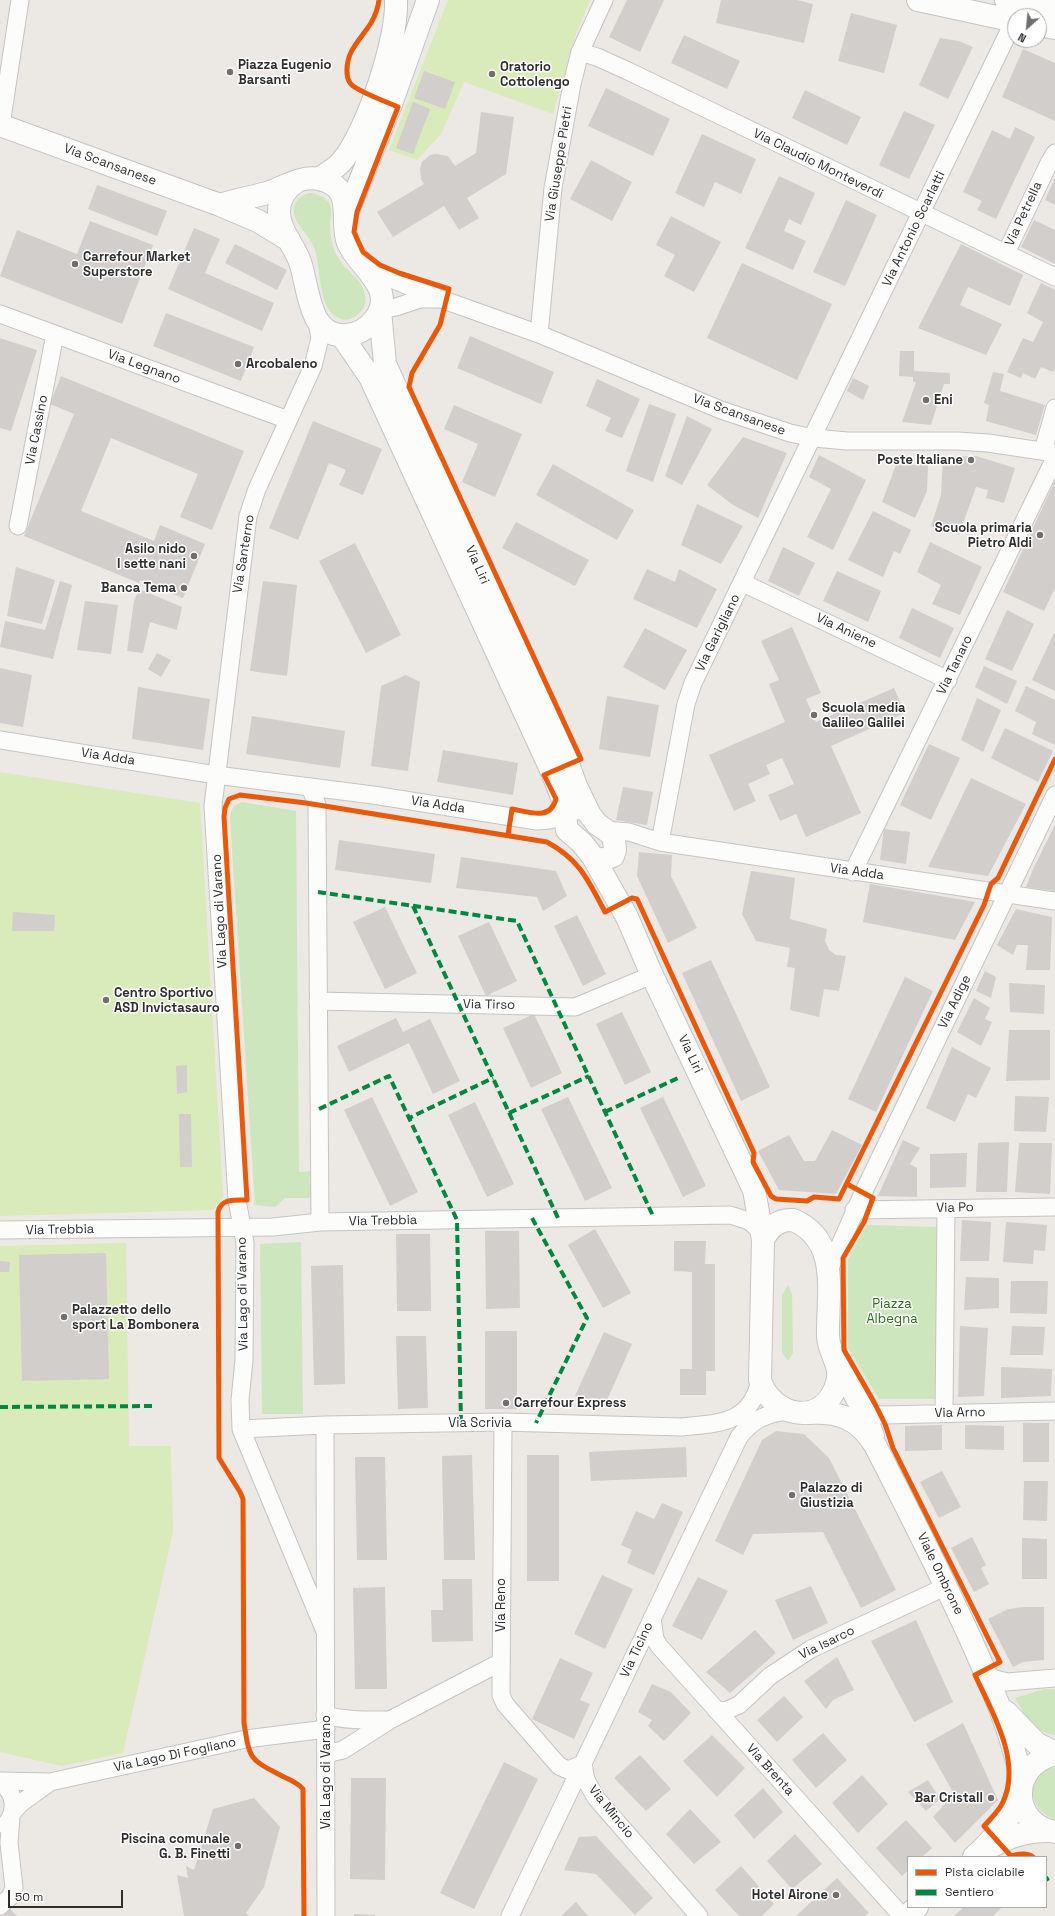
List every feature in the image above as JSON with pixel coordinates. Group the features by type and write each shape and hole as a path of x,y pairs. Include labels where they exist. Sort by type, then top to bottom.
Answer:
{"main road":[{"path":"220,205 268,192 307,178 319,179 343,161 362,125 387,62 394,24 396,0"},
{"path":"346,216 393,97 428,0"},
{"path":"918,0 1007,8"},
{"name":"Via Scansanese","path":"0,125 220,205 258,221 289,240"},
{"name":"Via Scansanese","path":"319,179 334,186 344,199 347,242 356,257 369,270 379,288 380,310"},
{"path":"296,182 285,192 279,206 280,221 299,260 312,313 317,322 327,330 342,336 353,334 364,329 375,319 380,310"},
{"name":"Via Liri","path":"380,310 385,364 568,764 576,786 598,823 614,839 615,850 603,857"},
{"name":"Via Liri","path":"342,336 366,368 552,772 563,800 567,830 582,843 603,857 652,975 754,1190 763,1236 760,1380"},
{"path":"565,816 576,808 584,809 598,823"},
{"name":"Via Liri","path":"754,1190 772,1210 806,1225 813,1233 824,1251 828,1270"},
{"path":"763,1236 778,1223 793,1220"},
{"name":"Viale Ombrone","path":"828,1270 828,1337 830,1349 865,1414 875,1445 947,1586 988,1677 1000,1706 1017,1757 1023,1806 1029,1817 1038,1826 1053,1836"},
{"path":"760,1380 771,1400 798,1412 824,1404 835,1389 838,1380 837,1361"},
{"name":"Viale Ombrone","path":"798,1412 825,1412 847,1417 863,1429 875,1445"},
{"name":"Viale Ombrone","path":"1000,1706 1032,1740 1055,1753"},
{"path":"982,1855 1014,1812 1027,1772 1035,1763 1045,1756 1055,1753"},
{"path":"982,1855 1017,1834 1030,1831 1053,1836"},
{"path":"907,1916 916,1908"}],"street":[{"path":"0,125 20,0"},
{"name":"Via Giuseppe Pietri","path":"539,334 553,188 572,84 580,52 604,0"},
{"name":"Via Antonio Scarlatti","path":"814,438 1007,30"},
{"name":"Via Claudio Monteverdi","path":"580,52 597,57 628,71 921,214 1055,277"},
{"name":"Via Petrella","path":"1006,253 1055,153"},
{"name":"Via Scansanese","path":"369,270 441,299 539,334 721,410 790,433 814,438 855,441 957,441 988,443 1051,454"},
{"name":"Via Scansanese","path":"380,310 396,307 420,299 441,299"},
{"name":"Via Legnano","path":"0,314 288,420"},
{"name":"Via Santerno","path":"216,775 248,516 257,489 313,366 320,338 317,322"},
{"name":"Via Cassino","path":"18,526 55,334"},
{"name":"Via Tanaro","path":"853,872 948,680 1051,454 1055,408"},
{"name":"Via Garigliano","path":"660,842 686,704 693,683 814,438"},
{"name":"Via Aniene","path":"743,583 948,680"},
{"name":"Via Adda","path":"0,740 216,775 310,787 537,821 565,816"},
{"name":"Via Lago di Varano","path":"216,775 213,806 237,1200 245,1242 244,1360 240,1400 241,1429 324,1629"},
{"path":"310,787 317,805 320,1222"},
{"name":"Via Adige","path":"828,1270 854,1210 1055,795"},
{"name":"Via Adda","path":"598,823 660,842 1055,901"},
{"name":"Via Adda","path":"603,857 626,844 660,842"},
{"name":"Via Tirso","path":"318,1001 575,1007 652,975"},
{"name":"Via Po","path":"854,1210 1055,1207"},
{"path":"944,1413 946,1208"},
{"name":"Via Trebbia","path":"0,1230 274,1227 320,1222 730,1215 749,1221 763,1236"},
{"name":"Via Scrivia","path":"241,1429 325,1425 503,1422 682,1427 720,1423 735,1418 749,1406 756,1394 760,1380"},
{"name":"Via Arno","path":"865,1414 884,1415 1055,1411"},
{"name":"Via Ticino","path":"510,1916 735,1446 746,1429 753,1422 770,1414 798,1412"},
{"name":"Via Reno","path":"501,1662 503,1422"},
{"path":"720,1423 731,1430 735,1440 735,1446"},
{"name":"Via Lago di Varano","path":"325,1425 324,1629 326,1722 326,1916"},
{"name":"Via Isarco","path":"716,1710 725,1711 739,1705 770,1676 811,1649 947,1586"},
{"name":"Via Brenta","path":"652,1618 655,1639 659,1646 902,1916"},
{"path":"326,1754 343,1750 390,1720 501,1662 501,1695 505,1704 559,1766 568,1770 583,1764"},
{"path":"988,1677 1008,1682 1055,1678"},
{"path":"326,1722 350,1720 390,1720"},
{"name":"Via Lago Di Fogliano","path":"0,1782 50,1782 326,1722"},
{"name":"Via Mincio","path":"583,1764 586,1780 596,1798 699,1916"},
{"path":"0,1782 9,1790 12,1797 8,1819 13,1880 13,1892 0,1906"},
{"name":"Via Lago Di Fogliano","path":"8,1819 34,1793 50,1782"},
{"path":"0,1864 13,1880"}],"green space":[{"name":"Oratorio Cottolengo","path":"448,0 590,0 576,34 553,114 464,82 441,134 417,160 389,150"},
{"path":"311,193 321,196 329,203 331,211 331,237 335,252 340,261 364,289 364,307 358,314 350,319 343,320 339,318 332,314 327,307 321,288 315,250 294,215 294,206 297,200 302,196"},
{"name":"Centro Sportivo ASD Invictasauro","path":"0,772 200,803 223,1197 213,1210 0,1216"},
{"path":"242,802 296,811 299,1172 312,1171 312,1198 285,1198 275,1207 255,1205 230,819 233,808"},
{"name":"Piazza Albegna","path":"867,1225 936,1227 936,1399 879,1399 848,1348 848,1259"},
{"path":"301,1242 303,1414 262,1414 260,1244"},
{"path":"126,1243 129,1446 171,1446 173,1532 123,1753 62,1766 0,1752 0,1246"},
{"path":"788,1285 792,1294 793,1353 788,1361 782,1353 782,1295"},
{"path":"1044,1689 1055,1689 1055,1735 1048,1734 1036,1727 1026,1717 1015,1698"},
{"path":"1055,1764 1055,1819 1048,1816 1038,1807 1034,1801 1032,1787 1034,1780 1039,1774"}],"building":[{"path":"627,0 664,0 640,52 609,37"},
{"path":"721,0 797,0 813,4 804,43 716,23"},
{"path":"851,13 897,25 884,73 838,61"},
{"path":"684,35 740,61 727,89 671,63"},
{"path":"940,38 959,41 973,47 948,99 919,85"},
{"path":"1023,49 1055,63 1055,121 1002,97"},
{"path":"424,71 455,82 445,109 414,98"},
{"path":"606,88 670,119 653,156 588,126"},
{"path":"805,90 861,117 847,145 792,118"},
{"path":"413,102 430,109 413,154 396,148"},
{"path":"904,111 935,125 909,179 879,165"},
{"path":"481,112 514,117 506,174 467,198 479,218 459,230 444,206 393,237 377,212 424,184 421,179 420,168 422,162 430,155 436,154 448,156 455,166 476,153"},
{"path":"1015,127 1035,137 996,219 977,210 982,201 963,192 992,130 1010,139"},
{"path":"702,134 756,159 741,194 715,182 704,207 675,193"},
{"path":"591,160 632,182 612,221 570,199"},
{"path":"779,176 815,193 801,225 789,219 784,231 806,241 793,270 745,248"},
{"path":"1055,178 1055,205 1045,200"},
{"path":"97,185 167,211 157,236 88,209"},
{"path":"846,200 877,215 845,286 813,272"},
{"path":"671,216 721,242 694,292 664,276 675,255 656,245"},
{"path":"1034,220 1055,230 1055,264 1021,247"},
{"name":"Carrefour Market Superstore","path":"90,221 153,245 122,324 0,276 17,230 77,254"},
{"path":"194,228 220,239 205,273 274,303 262,331 168,289"},
{"path":"235,244 287,270 277,290 225,263"},
{"path":"961,244 1023,275 1010,306 968,287 960,305 1002,324 986,355 918,328"},
{"path":"742,263 832,304 797,380 707,338"},
{"path":"1041,283 1055,290 1055,368 1053,372 1041,367 1035,379 1023,373 1021,378 1007,372 1023,338 1033,342 1043,322 1027,313"},
{"path":"166,313 254,347 241,381 153,346"},
{"path":"470,336 554,372 541,404 457,368"},
{"path":"0,338 37,350 11,431 0,428"},
{"path":"900,351 914,351 914,371 950,373 950,384 944,384 931,425 902,422 916,382 913,382 913,377 899,376"},
{"path":"993,372 1004,374 1000,391 1045,405 1036,435 986,421 989,405 984,403"},
{"path":"61,376 244,451 212,530 180,517 198,474 111,438 81,511 154,541 160,525 205,544 183,598 140,580 139,583 24,536 74,414 50,404"},
{"path":"853,378 869,386 863,400 847,391"},
{"path":"597,379 640,399 622,438 605,431 611,418 586,406"},
{"path":"649,404 676,414 653,482 626,471"},
{"path":"454,405 522,434 495,497 462,482 478,444 444,429"},
{"path":"687,416 712,429 682,485 665,476"},
{"path":"313,421 382,449 363,495 339,485 346,470 329,463 298,540 269,528"},
{"path":"743,437 787,453 758,518 733,505 707,485"},
{"path":"819,455 866,480 833,550 807,537 831,489 809,477"},
{"path":"976,456 1015,468 1004,503 986,498 988,490 976,487 959,535 931,526 941,495 943,457"},
{"path":"553,464 634,510 617,540 536,495"},
{"path":"896,465 928,465 927,491 915,518 882,502"},
{"name":"Scuola primaria Pietro Aldi","path":"1055,481 1055,588 1044,611 1003,592"},
{"path":"697,504 743,526 721,564 681,545"},
{"path":"873,511 911,530 900,554 894,551 883,577 848,560"},
{"path":"516,522 589,560 575,586 502,548"},
{"path":"930,542 982,567 960,615 932,604 941,585 917,572"},
{"path":"355,543 401,635 366,653 319,561"},
{"path":"783,547 815,563 799,596 768,581"},
{"path":"16,567 55,580 42,624 7,616"},
{"path":"647,569 675,582 679,569 717,589 697,628 633,599"},
{"path":"837,571 881,591 868,622 823,601"},
{"path":"60,581 72,585 53,659 0,647 5,621 45,630"},
{"path":"263,581 297,585 287,676 250,671"},
{"path":"139,589 182,607 177,630 150,622 143,653 127,651 134,601"},
{"path":"85,601 118,605 111,654 77,650"},
{"path":"912,608 954,628 940,658 899,638"},
{"path":"1007,610 1034,624 1012,671 985,659"},
{"path":"792,627 821,693 806,699 816,722 894,688 905,713 831,746 861,813 806,837 796,814 780,821 768,795 794,784 782,758 766,765 770,774 748,784 756,801 734,811 709,755 785,722 769,684 779,680 761,641"},
{"path":"645,628 687,650 665,690 623,667"},
{"path":"1054,633 1055,634 1055,691 1032,680"},
{"path":"157,653 171,660 161,677 148,669"},
{"path":"984,666 1017,681 1007,704 975,687"},
{"path":"0,668 32,675 23,727 0,723"},
{"path":"406,675 420,682 408,771 371,766 381,686"},
{"path":"1026,686 1055,700 1055,745 1032,734 1036,722 1015,711"},
{"path":"138,687 210,699 203,750 132,739"},
{"path":"607,696 659,705 650,757 599,749"},
{"path":"977,698 1001,710 983,752 961,740"},
{"path":"252,716 345,731 340,768 246,754"},
{"path":"1005,728 1053,751 1038,782 991,758"},
{"path":"929,744 960,758 931,820 900,805"},
{"path":"443,750 518,763 513,795 437,782"},
{"path":"971,778 1026,804 988,876 928,867"},
{"path":"623,787 653,792 647,825 616,820"},
{"path":"1055,825 1055,891 1026,887 1034,867"},
{"path":"884,829 910,832 906,864 880,860"},
{"path":"339,840 435,854 431,883 335,870"},
{"path":"639,852 672,855 671,876 697,928 668,943 637,876"},
{"path":"461,857 556,871 567,896 543,911 537,897 456,888"},
{"path":"751,871 795,878 790,919 827,929 825,941 829,950 836,955 846,956 839,991 824,989 819,1017 790,1010 795,968 787,967 790,948 756,941 742,914"},
{"path":"870,884 975,902 955,940 863,922"},
{"path":"385,907 417,973 385,989 353,922"},
{"path":"1016,909 1052,917 1050,970 1026,970 1028,945 1017,945 1013,955 997,945"},
{"path":"13,912 55,915 54,931 12,931"},
{"path":"577,915 606,974 583,986 554,926"},
{"path":"489,922 517,981 486,996 458,936"},
{"path":"711,960 770,1087 741,1101 682,973"},
{"path":"985,971 996,977 991,998 976,991"},
{"path":"905,977 933,991 876,1112 848,1099"},
{"path":"1009,983 1045,985 1044,1014 1010,1012"},
{"path":"974,998 990,1008 985,1019 992,1022 981,1046 957,1032"},
{"path":"622,1012 651,1072 625,1085 596,1024"},
{"path":"534,1014 562,1073 531,1088 503,1028"},
{"path":"396,1018 403,1032 430,1019 460,1081 433,1094 409,1043 349,1072 337,1046"},
{"path":"1009,1030 1050,1030 1050,1080 1006,1081"},
{"path":"952,1047 991,1068 976,1098 968,1094 955,1122 926,1108"},
{"path":"187,1065 187,1092 177,1094 176,1066"},
{"path":"1015,1096 1049,1097 1046,1132 1014,1131"},
{"path":"372,1097 418,1192 390,1206 344,1110"},
{"path":"568,1097 612,1188 585,1201 541,1109"},
{"path":"663,1097 706,1186 683,1197 640,1108"},
{"path":"475,1102 514,1184 487,1197 448,1115"},
{"path":"179,1114 191,1114 192,1167 180,1167"},
{"path":"832,1130 862,1145 836,1194 779,1190 758,1151 789,1135 804,1161 815,1161"},
{"path":"903,1140 920,1148 910,1164 917,1168 917,1197 878,1196"},
{"path":"1009,1142 1007,1192 976,1192 978,1143"},
{"path":"1019,1143 1052,1143 1050,1194 1015,1192"},
{"path":"967,1153 966,1187 930,1188 930,1154"},
{"path":"962,1220 991,1222 989,1261 960,1261"},
{"path":"1006,1222 1047,1225 1045,1251 1034,1250 1033,1264 1003,1262"},
{"path":"595,1229 631,1293 603,1308 568,1245"},
{"path":"485,1231 519,1231 520,1308 486,1309"},
{"path":"396,1234 430,1234 431,1311 397,1311"},
{"path":"674,1241 706,1241 705,1264 715,1264 715,1371 706,1371 706,1395 680,1395 680,1369 692,1369 692,1272 674,1271"},
{"name":"Palazzetto dello sport La Bombonera","path":"106,1253 109,1379 22,1381 19,1255"},
{"path":"0,1261 10,1262 9,1272 0,1272"},
{"path":"343,1265 345,1384 314,1385 311,1266"},
{"path":"966,1277 999,1278 999,1308 964,1310"},
{"path":"1011,1281 1048,1281 1047,1314 1010,1313"},
{"path":"960,1326 988,1328 984,1396 958,1397"},
{"path":"1012,1326 1045,1327 1043,1355 1010,1355"},
{"path":"485,1331 517,1331 517,1409 485,1409"},
{"path":"604,1332 632,1344 603,1409 575,1396"},
{"path":"396,1336 426,1336 428,1408 398,1409"},
{"path":"1001,1367 1052,1369 1051,1396 1001,1398"},
{"path":"1023,1423 1049,1423 1049,1462 1023,1462"},
{"path":"942,1425 942,1450 905,1451 905,1426"},
{"path":"965,1425 1004,1426 1004,1450 965,1449"},
{"name":"Palazzo di Giustizia","path":"776,1431 804,1434 829,1458 896,1590 861,1608 823,1532 753,1534 743,1555 715,1541 762,1440"},
{"path":"686,1447 687,1477 591,1481 589,1452"},
{"path":"472,1455 475,1560 444,1560 442,1456"},
{"path":"527,1455 559,1455 559,1581 527,1581"},
{"path":"355,1457 385,1457 387,1560 357,1560"},
{"path":"942,1471 961,1507 939,1518 920,1482"},
{"path":"1024,1481 1048,1481 1047,1521 1023,1520"},
{"path":"662,1503 683,1512 654,1575 627,1563 632,1550 621,1545 636,1511 654,1519"},
{"path":"972,1537 986,1565 981,1568 989,1584 974,1592 951,1548"},
{"path":"1022,1538 1047,1539 1047,1579 1022,1579"},
{"path":"602,1575 633,1589 605,1649 574,1634"},
{"path":"698,1577 728,1591 702,1640 672,1626"},
{"path":"442,1579 472,1579 473,1641 432,1642 431,1610 443,1610"},
{"path":"811,1586 828,1623 793,1640 775,1600"},
{"path":"385,1587 387,1689 355,1689 353,1588"},
{"path":"1044,1607 1044,1660 1023,1662 1013,1667 988,1619 1008,1609"},
{"path":"916,1620 953,1702 914,1722 871,1641"},
{"path":"755,1630 776,1653 730,1693 706,1672"},
{"path":"837,1657 854,1690 833,1700 826,1709 804,1681"},
{"path":"560,1658 593,1673 580,1700 590,1704 574,1739 532,1719"},
{"path":"652,1684 671,1692 691,1713 664,1741 648,1726 652,1720 638,1712"},
{"path":"784,1696 803,1717 777,1742 757,1720"},
{"path":"963,1723 998,1800 955,1843 933,1817 954,1794 926,1744"},
{"path":"823,1733 847,1760 816,1788 792,1760"},
{"path":"712,1735 745,1768 717,1797 683,1761"},
{"path":"640,1755 671,1789 646,1811 614,1778"},
{"path":"504,1762 538,1779 474,1909 440,1893"},
{"path":"862,1775 888,1804 858,1833 832,1803"},
{"path":"351,1778 386,1778 385,1880 350,1879"},
{"path":"928,1780 940,1799 926,1811 908,1792"},
{"path":"763,1788 783,1812 754,1839 734,1815"},
{"name":"Piscina comunale G. B. Finetti","path":"254,1798 280,1827 264,1887 246,1913 249,1916 184,1916 177,1875 188,1878 186,1866 194,1870 213,1809"},
{"path":"690,1809 721,1842 694,1864 666,1834"},
{"path":"906,1820 932,1848 923,1856 907,1856 907,1871 902,1876 876,1848"},
{"path":"795,1834 822,1864 792,1889 767,1861"},
{"path":"596,1836 653,1898 635,1915 596,1874 564,1870 579,1837"},
{"path":"741,1866 774,1904 762,1916 739,1916 715,1890"},
{"name":"Hotel Airone","path":"837,1878 869,1913 865,1916 796,1916"},
{"path":"576,1902 588,1916 561,1916"},
{"path":"963,1908 1001,1908 993,1916 954,1916"},
{"path":"10,1909 17,1916 3,1916"},
{"path":"354,1914 375,1915 375,1916 354,1916"}],"marked path":[{"path":"318,892 517,921 653,1216"},
{"path":"413,906 558,1218"},
{"path":"319,1109 389,1076 409,1118"},
{"path":"509,1113 589,1076"},
{"path":"461,1423 457,1220 409,1118 493,1078"},
{"path":"605,1112 678,1078"},
{"path":"532,1218 587,1318 536,1423"},
{"path":"0,1407 152,1406"}],"cycle path":[{"path":"379,0 372,20 351,52 347,65 347,76 348,80 353,86 369,95 398,107 357,212 354,232 363,252 380,265 399,273 449,289 440,325 412,373 409,387 581,759 544,775 556,799 553,806 544,813 532,813 512,809 508,835"},
{"path":"304,1916 303,1789 299,1785 258,1762 250,1752 246,1736 244,1723 243,1499 219,1458 218,1212 222,1204 226,1202 234,1200 247,1200 224,817 225,808 229,799 240,795 306,803 547,842 568,856 582,872 605,912 632,898 637,899 754,1153 753,1162 771,1196 776,1199 807,1201 814,1197 839,1199 984,905 991,884 998,878 1055,759"},
{"path":"847,1184 873,1198 864,1222 843,1258 844,1350 874,1402 885,1424 893,1448 1000,1662 975,1675 1002,1737 1007,1754 1009,1770 1008,1786 1003,1802 984,1826 1011,1856"},
{"path":"1011,1856 1019,1854 1032,1856"}],"place":[{"name":"Piazza Eugenio Barsanti","path":"230,72"},
{"name":"Oratorio Cottolengo","path":"492,74"},
{"name":"Carrefour Market Superstore","path":"75,264"},
{"name":"Arcobaleno","path":"238,364"},
{"name":"Eni","path":"926,400"},
{"name":"Poste Italiane","path":"971,460"},
{"name":"Scuola primaria Pietro Aldi","path":"1040,535"},
{"name":"Asilo nido I sette nani","path":"194,556"},
{"name":"Banca Tema","path":"184,588"},
{"name":"Scuola media Galileo Galilei","path":"814,715"},
{"name":"Centro Sportivo ASD Invictasauro","path":"106,1000"},
{"name":"Palazzetto dello sport La Bombonera","path":"64,1317"},
{"name":"Carrefour Express","path":"506,1403"},
{"name":"Palazzo di Giustizia","path":"792,1495"},
{"name":"Bar Cristall","path":"991,1798"},
{"name":"Piscina comunale G. B. Finetti","path":"238,1846"},
{"name":"Hotel Airone","path":"836,1895"}]}
